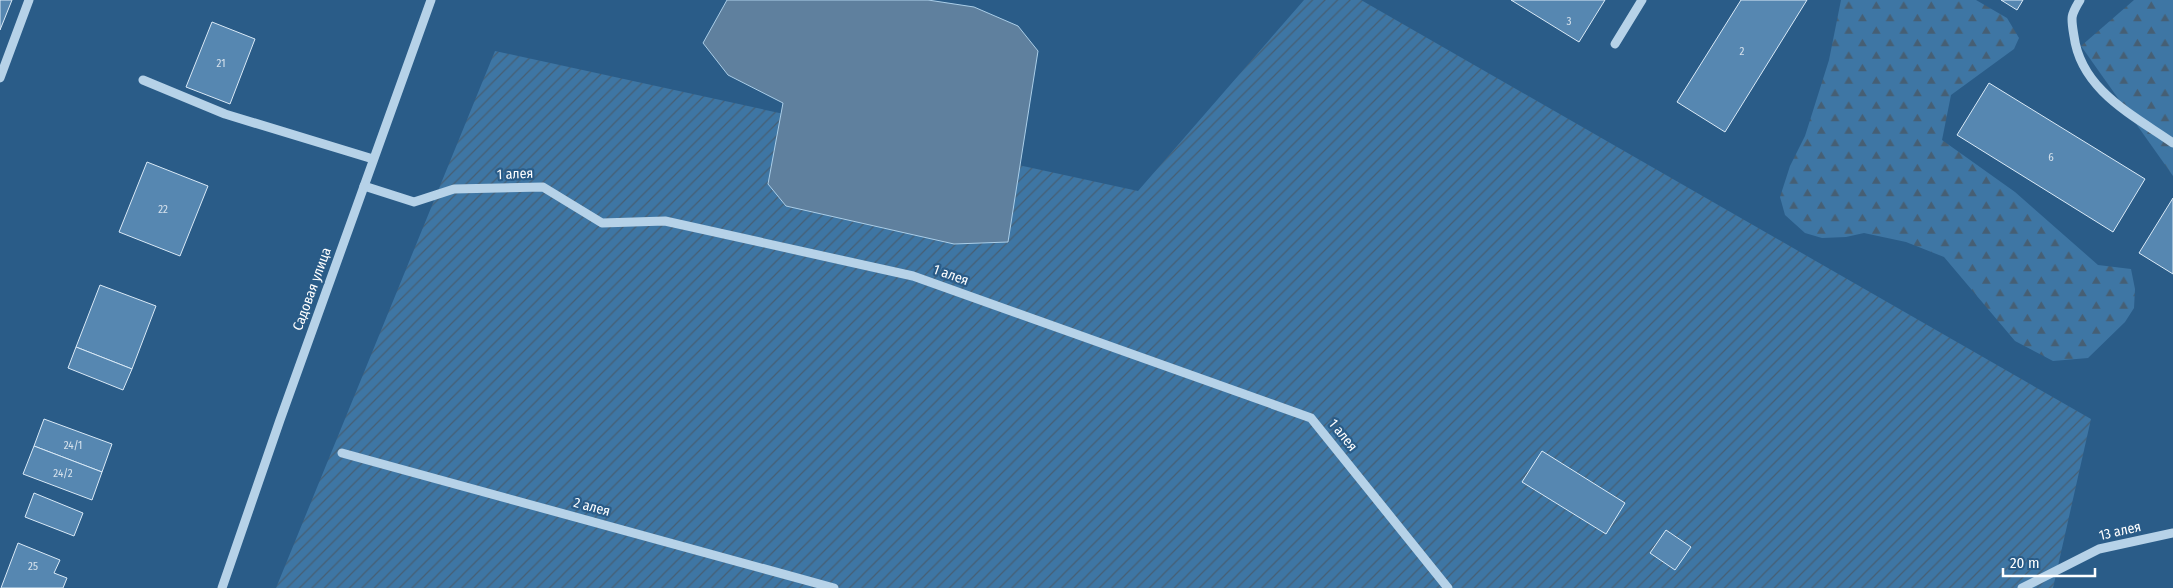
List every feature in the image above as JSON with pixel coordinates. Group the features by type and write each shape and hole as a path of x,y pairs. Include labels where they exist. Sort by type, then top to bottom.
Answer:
{"street":[{"path":"0,78 29,0"},
{"name":"Садовая улица","path":"222,588 431,0"},
{"path":"1615,44 1642,0"},
{"path":"2080,0 2070,15 2075,44 2088,77 2108,97 2173,143"},
{"path":"144,80 225,114 373,159"},
{"name":"1 алея","path":"364,186 414,202 454,189 543,187 602,223 664,221 914,276 1311,418 1448,588"},
{"name":"2 алея","path":"342,453 834,588"},
{"name":"13 алея","path":"2022,588 2099,549 2173,533"}],"green space":[{"path":"1304,0 1361,0 2091,419 2053,588 276,588 495,51 1138,191"},
{"path":"1841,0 1976,0 2007,18 2019,38 2014,49 1951,95 1942,140 2015,192 2098,265 2131,269 2135,289 2134,308 2125,322 2088,358 2053,361 2015,341 1944,257 1906,242 1864,233 1846,237 1822,238 1805,233 1785,215 1780,197 1790,166 1805,136 1829,60"},
{"path":"2134,0 2173,0 2173,176 2081,46"}],"shaded area":[{"path":"727,0 928,0 974,7 1018,26 1038,51 1008,242 954,244 786,206 768,184 783,103 728,75 703,43"}],"building":[{"path":"0,0 12,0 0,30"},
{"path":"1511,0 1605,0 1579,42"},
{"path":"1741,0 1807,0 1725,132 1677,102"},
{"path":"2001,0 2023,0 2017,10"},
{"path":"212,22 255,39 230,104 186,87"},
{"path":"1989,83 2145,179 2113,232 1957,135"},
{"path":"147,162 208,186 180,256 119,232"},
{"path":"2173,198 2173,274 2139,253"},
{"path":"100,285 156,306 132,369 76,347"},
{"path":"76,347 132,369 123,390 68,368"},
{"path":"44,419 112,444 102,472 34,446"},
{"path":"34,446 102,472 92,500 23,474"},
{"path":"1542,451 1625,503 1606,534 1522,482"},
{"path":"34,493 83,513 74,536 25,517"},
{"path":"1666,530 1691,547 1675,570 1650,553"},
{"path":"18,543 60,560 54,573 67,578 63,588 1,588"}]}
